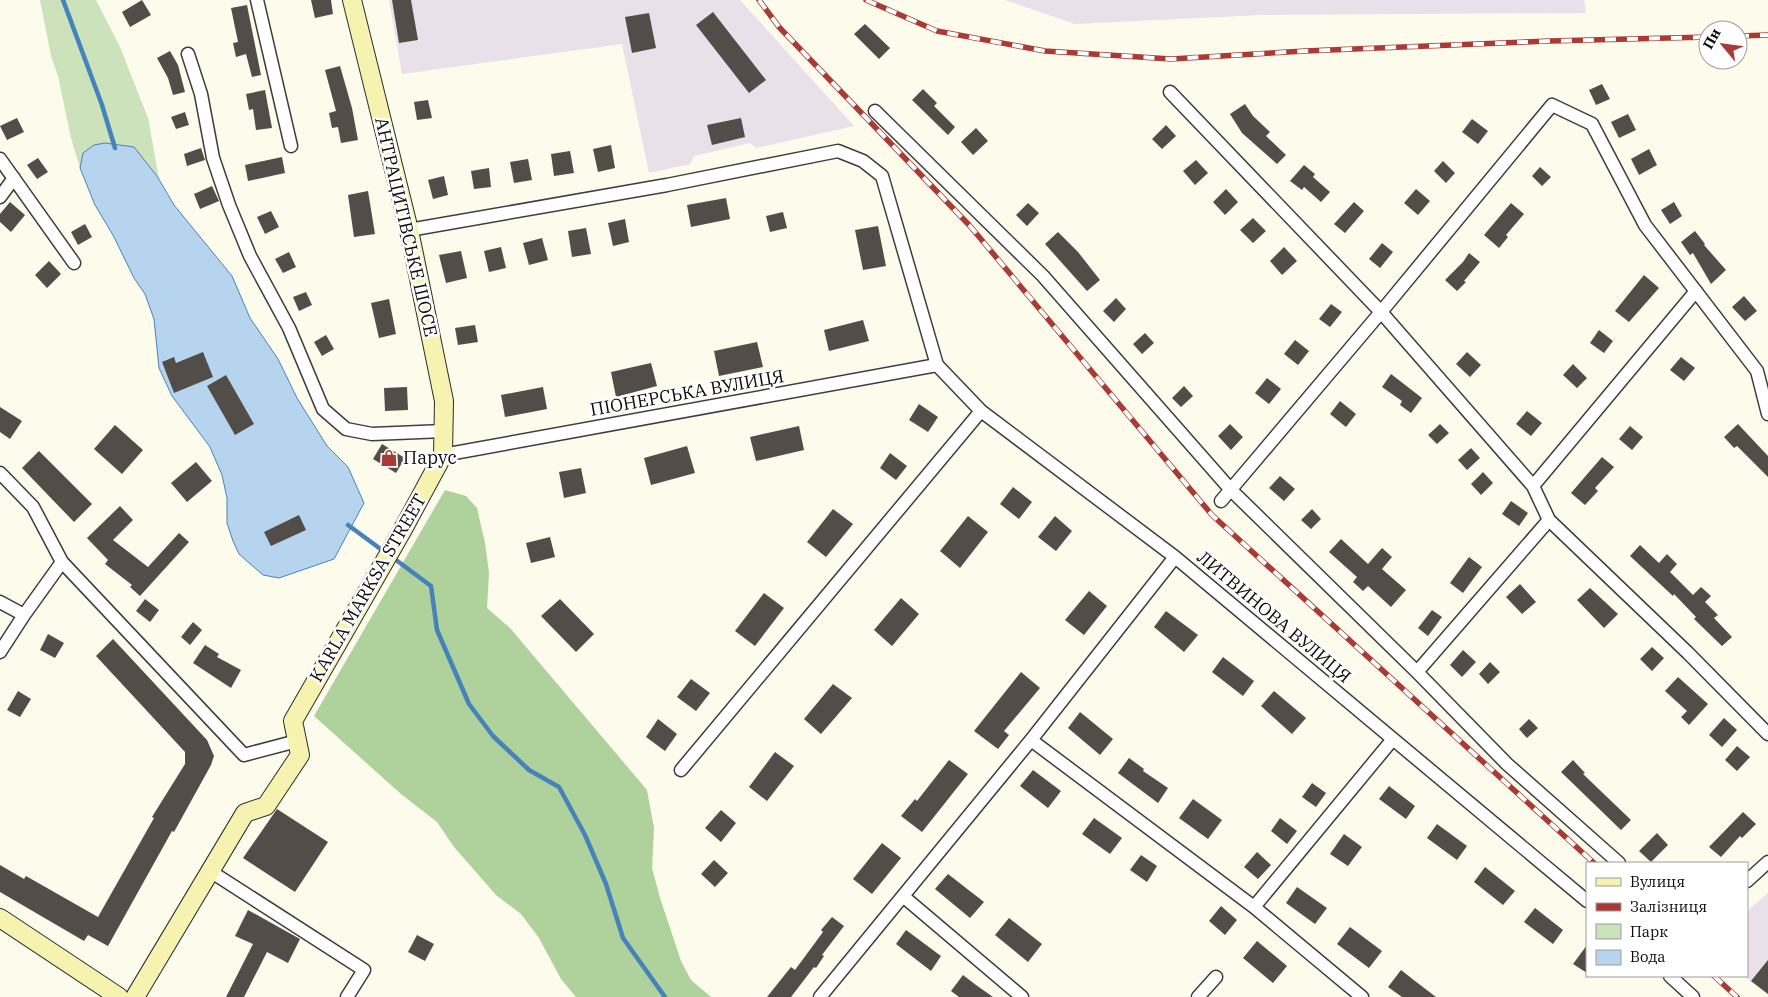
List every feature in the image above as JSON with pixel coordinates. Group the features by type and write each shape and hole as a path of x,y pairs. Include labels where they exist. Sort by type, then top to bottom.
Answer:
{"main road":[{"name":"АНТРАЦИТІВСЬКЕ ШОСЕ","path":"352,0 408,230 444,401 443,455"},
{"name":"KARLA MARKSA STREET","path":"297,741 293,721 402,531 443,455"},
{"path":"135,997 245,813 266,806 300,755 297,741"},
{"path":"0,918 119,997"}],"street":[{"path":"257,0 291,146"},
{"path":"188,54 200,94 213,158 229,204 250,256 289,328 323,409 346,429 372,434 444,431"},
{"path":"1170,92 1381,312 1533,486 1549,520 1688,653 1768,734"},
{"path":"1221,501 1381,312 1552,105 1592,124 1645,225 1757,372 1768,414"},
{"path":"875,111 1043,276 1231,490 1417,672 1507,764 1618,862"},
{"path":"408,230 667,185 838,151 863,161 882,176 936,365"},
{"path":"0,158 74,264"},
{"path":"0,197 14,178"},
{"path":"1533,486 1696,291"},
{"name":"ЛИТВИНОВА ВУЛИЦЯ","path":"936,365 981,411 1175,557 1586,900"},
{"name":"ПІОНЕРСЬКА ВУЛИЦЯ","path":"443,455 936,365"},
{"path":"681,770 981,411"},
{"path":"0,473 33,507 62,562 244,755 297,741"},
{"path":"1417,672 1549,520"},
{"path":"820,997 1031,740 1175,557"},
{"path":"0,652 62,562"},
{"path":"0,602 24,615"},
{"path":"1254,907 1393,739"},
{"path":"1031,740 1254,907 1362,997"},
{"path":"1748,881 1768,862"},
{"path":"210,871 364,970 347,997"},
{"path":"904,897 1022,997"},
{"path":"1198,997 1216,977"},
{"path":"1671,977 1693,997"}],"shaded area":[{"path":"389,0 740,0 854,126 756,148 750,143 694,156 690,164 649,173 622,44 402,74"},
{"path":"1005,0 1584,0 1586,13 1261,15 1075,24"},
{"path":"1768,893 1768,995 1745,977 1748,977 1748,910"}],"green space":[{"path":"40,0 96,0 120,47 148,118 159,179 133,147 83,153 80,168 71,138 58,76 51,56"},
{"path":"445,490 466,496 477,508 485,543 489,573 487,608 510,628 647,790 654,828 652,868 660,898 681,961 691,980 711,997 576,997 561,979 539,938 521,914 496,895 454,847 437,822 401,794 314,716"}],"water":[{"path":"105,143 134,147 157,176 174,205 232,276 250,318 278,359 297,398 327,446 348,467 364,503 334,559 279,578 263,575 239,554 227,523 227,498 222,475 210,447 172,396 159,368 154,319 145,294 134,278 113,235 95,205 80,168 83,153 94,145"}],"building":[{"path":"142,0 151,15 130,27 122,12"},
{"path":"311,0 331,0 333,14 315,18"},
{"path":"392,0 411,0 418,40 399,43"},
{"path":"247,5 261,75 252,77 246,54 236,57 233,43 238,42 231,8"},
{"path":"713,12 766,80 749,93 696,25"},
{"path":"649,13 656,48 632,53 625,17"},
{"path":"865,24 890,48 879,59 854,34"},
{"path":"170,51 178,65 185,92 173,95 168,78 157,58"},
{"path":"340,66 352,108 358,140 341,143 338,127 332,128 329,113 336,111 325,70"},
{"path":"1602,84 1610,99 1596,105 1589,90"},
{"path":"923,89 937,103 934,106 955,127 948,135 912,100"},
{"path":"265,90 272,128 256,130 253,109 249,110 246,94"},
{"path":"428,100 432,118 417,120 414,102"},
{"path":"1245,104 1253,116 1270,132 1266,136 1286,155 1277,164 1242,133 1230,114"},
{"path":"185,112 189,125 176,129 171,117"},
{"path":"1628,114 1636,130 1619,138 1611,122"},
{"path":"17,118 24,132 7,140 0,126"},
{"path":"741,118 745,137 712,145 707,125"},
{"path":"1472,119 1488,131 1478,144 1462,132"},
{"path":"1166,125 1176,136 1162,149 1152,139"},
{"path":"976,128 988,141 973,155 961,142"},
{"path":"611,145 615,168 598,172 593,149"},
{"path":"201,148 205,160 187,166 184,154"},
{"path":"1649,149 1657,165 1639,175 1631,159"},
{"path":"570,151 574,173 554,176 551,154"},
{"path":"282,157 285,173 248,181 245,165"},
{"path":"38,158 48,172 37,179 27,165"},
{"path":"528,159 532,180 514,183 510,162"},
{"path":"1196,160 1208,173 1195,185 1183,171"},
{"path":"1443,161 1455,173 1446,183 1434,171"},
{"path":"1304,165 1315,174 1313,177 1330,192 1321,202 1304,187 1302,190 1290,181"},
{"path":"1540,167 1551,177 1542,186 1532,176"},
{"path":"489,168 491,187 474,189 471,171"},
{"path":"444,176 448,195 433,199 428,180"},
{"path":"212,186 219,201 200,209 194,194"},
{"path":"1226,189 1238,202 1225,215 1213,202"},
{"path":"1416,189 1430,201 1418,215 1404,203"},
{"path":"368,191 375,234 354,237 348,195"},
{"path":"726,198 730,219 691,227 687,205"},
{"path":"10,202 25,215 11,232 0,222 0,214"},
{"path":"1354,202 1364,211 1345,233 1334,224"},
{"path":"1674,202 1682,216 1670,224 1661,210"},
{"path":"1028,203 1039,213 1027,226 1016,215"},
{"path":"1511,203 1524,214 1506,235 1508,237 1499,248 1484,235"},
{"path":"271,211 279,227 265,234 257,217"},
{"path":"783,212 787,228 770,232 766,216"},
{"path":"1253,218 1266,231 1253,243 1240,230"},
{"path":"625,219 629,242 613,246 608,223"},
{"path":"85,224 92,237 78,245 71,232"},
{"path":"878,226 886,266 863,270 855,230"},
{"path":"586,228 591,254 572,257 568,231"},
{"path":"1695,231 1704,245 1726,270 1711,284 1693,253 1690,255 1681,242"},
{"path":"1058,232 1078,252 1100,280 1087,291 1045,244"},
{"path":"542,238 548,260 529,265 523,243"},
{"path":"1382,243 1393,252 1380,268 1369,259"},
{"path":"501,247 506,268 489,272 484,251"},
{"path":"1284,247 1297,261 1282,275 1270,261"},
{"path":"461,251 467,278 446,283 439,255"},
{"path":"289,252 296,267 283,273 275,259"},
{"path":"1469,253 1480,262 1457,291 1445,280"},
{"path":"49,261 61,274 47,288 35,275"},
{"path":"1644,275 1659,288 1629,322 1615,311"},
{"path":"306,292 312,305 299,311 293,297"},
{"path":"1744,296 1757,311 1745,321 1732,307"},
{"path":"1116,298 1126,309 1114,322 1103,311"},
{"path":"389,299 396,334 379,338 371,303"},
{"path":"1331,304 1342,312 1330,327 1319,319"},
{"path":"863,320 869,341 829,351 824,330"},
{"path":"475,325 478,342 458,345 455,328"},
{"path":"1599,330 1613,341 1604,353 1590,343"},
{"path":"1145,333 1154,343 1142,354 1133,344"},
{"path":"326,335 334,349 322,356 314,342"},
{"path":"1295,340 1309,351 1298,365 1284,354"},
{"path":"757,342 763,367 719,376 714,351"},
{"path":"203,352 213,377 174,393 162,362 174,357 176,363"},
{"path":"1467,352 1481,365 1470,377 1456,364"},
{"path":"1681,357 1695,368 1684,381 1670,370"},
{"path":"651,363 657,386 616,397 611,372"},
{"path":"1573,364 1587,378 1577,388 1563,375"},
{"path":"1391,374 1422,398 1411,413 1400,405 1402,401 1382,387"},
{"path":"226,375 254,424 235,435 207,386"},
{"path":"1267,378 1281,389 1269,404 1255,393"},
{"path":"1184,386 1193,396 1181,407 1172,398"},
{"path":"407,387 408,410 385,411 384,388"},
{"path":"543,387 547,409 505,417 501,395"},
{"path":"1340,401 1356,414 1346,427 1330,414"},
{"path":"919,404 938,417 928,432 909,420"},
{"path":"0,407 22,421 10,439 0,432"},
{"path":"1527,411 1542,423 1531,436 1516,424"},
{"path":"1230,424 1243,437 1231,450 1218,436"},
{"path":"1440,424 1449,433 1437,444 1428,435"},
{"path":"1738,424 1768,456 1768,477 1737,446 1734,448 1724,437"},
{"path":"115,425 143,450 122,474 94,449"},
{"path":"799,426 804,450 756,461 750,437"},
{"path":"1630,426 1643,437 1632,450 1619,439"},
{"name":"Парус","path":"382,444 405,458 396,473 373,459"},
{"path":"687,446 695,473 651,485 644,458"},
{"path":"1471,448 1480,458 1467,470 1458,460"},
{"path":"39,451 92,504 74,522 22,468"},
{"path":"890,453 907,466 896,480 880,468"},
{"path":"1602,457 1614,467 1595,488 1598,491 1585,505 1571,493"},
{"path":"196,462 212,481 187,502 171,483"},
{"path":"581,468 586,493 564,498 559,472"},
{"path":"1483,472 1493,483 1481,495 1471,484"},
{"path":"1280,476 1295,489 1284,501 1269,488"},
{"path":"1013,487 1032,502 1019,519 1000,504"},
{"path":"1511,501 1528,513 1519,526 1502,514"},
{"path":"120,506 133,520 113,540 148,567 179,533 189,542 140,596 130,587 132,585 105,564 108,560 87,538"},
{"path":"833,509 853,524 826,557 807,542"},
{"path":"1312,509 1321,519 1311,529 1301,520"},
{"path":"299,515 306,530 271,546 264,532"},
{"path":"968,516 988,532 960,568 940,551"},
{"path":"1055,516 1072,531 1056,551 1038,537"},
{"path":"550,537 555,557 531,563 526,543"},
{"path":"1341,539 1368,564 1382,548 1392,557 1382,569 1406,590 1391,607 1368,586 1363,591 1353,582 1357,577 1329,552"},
{"path":"1640,545 1659,563 1667,554 1677,564 1670,572 1693,595 1701,587 1711,596 1705,602 1718,615 1714,618 1732,637 1722,646 1694,619 1696,617 1674,594 1673,596 1630,556"},
{"path":"1469,557 1482,567 1463,593 1450,583"},
{"path":"1520,584 1536,602 1522,614 1506,597"},
{"path":"1590,588 1618,614 1604,628 1577,600"},
{"path":"1089,591 1107,606 1084,635 1065,620"},
{"path":"764,593 784,608 755,646 735,631"},
{"path":"901,598 919,614 892,646 874,630"},
{"path":"145,599 159,610 150,622 136,611"},
{"path":"560,599 594,634 576,652 541,616"},
{"path":"1432,610 1442,617 1428,636 1418,628"},
{"path":"1166,611 1198,635 1184,652 1154,627"},
{"path":"193,622 202,630 190,645 181,637"},
{"path":"48,634 64,643 55,658 40,650"},
{"path":"113,639 207,740 214,756 211,765 174,832 172,831 108,946 88,935 84,941 0,892 0,865 24,879 26,876 98,917 154,818 152,817 185,764 185,752 96,656"},
{"path":"205,645 219,654 217,657 241,670 231,688 193,663"},
{"path":"1652,647 1664,658 1652,671 1640,659"},
{"path":"1463,650 1476,662 1462,677 1450,665"},
{"path":"1223,657 1254,681 1243,696 1212,672"},
{"path":"1490,662 1500,672 1488,684 1479,674"},
{"path":"1021,672 1040,688 1004,731 1009,735 998,749 974,731"},
{"path":"1678,677 1708,704 1689,725 1681,717 1687,711 1665,691"},
{"path":"691,679 710,693 696,711 677,697"},
{"path":"833,684 852,698 821,734 804,719"},
{"path":"18,691 31,699 20,717 7,710"},
{"path":"1274,691 1306,718 1292,734 1261,706"},
{"path":"1080,712 1113,739 1100,755 1068,728"},
{"path":"1724,718 1737,730 1722,747 1709,735"},
{"path":"658,719 677,734 665,751 646,737"},
{"path":"1529,719 1538,728 1527,738 1519,729"},
{"path":"1737,746 1750,757 1737,771 1725,760"},
{"path":"775,752 794,766 767,801 749,787"},
{"path":"1129,758 1144,769 1143,771 1168,788 1158,803 1118,773"},
{"path":"949,760 968,774 922,832 901,816 915,799 917,801"},
{"path":"1573,760 1585,773 1583,774 1631,820 1621,830 1561,772"},
{"path":"1033,770 1061,791 1048,808 1020,786"},
{"path":"1312,783 1326,793 1316,807 1302,797"},
{"path":"1389,786 1415,806 1406,819 1379,799"},
{"path":"1193,799 1222,820 1208,839 1179,818"},
{"path":"277,809 328,842 295,892 243,858"},
{"path":"721,810 736,823 721,842 705,828"},
{"path":"1743,812 1756,824 1742,838 1740,836 1721,857 1709,847"},
{"path":"1094,818 1122,838 1110,854 1082,834"},
{"path":"1280,818 1297,831 1287,844 1271,831"},
{"path":"1437,824 1467,846 1457,860 1427,838"},
{"path":"1657,833 1668,845 1651,862 1639,851"},
{"path":"1344,834 1362,847 1348,866 1330,854"},
{"path":"882,843 901,858 872,894 853,879"},
{"path":"1257,852 1271,865 1258,879 1244,867"},
{"path":"1141,855 1157,866 1147,882 1130,870"},
{"path":"714,860 728,873 715,887 701,874"},
{"path":"1485,867 1515,891 1503,905 1474,882"},
{"path":"948,874 984,902 970,918 935,889"},
{"path":"1297,887 1327,908 1315,924 1286,903"},
{"path":"1221,906 1237,920 1225,935 1209,921"},
{"path":"1535,908 1563,930 1553,944 1524,922"},
{"path":"248,910 300,939 288,963 267,952 244,997 226,997 253,944 235,936"},
{"path":"832,917 844,926 822,955 824,956 816,968 814,967 791,997 767,997 791,967 795,970 823,932 821,930"},
{"path":"1009,918 1042,944 1028,962 995,935"},
{"path":"1350,927 1382,951 1369,968 1337,944"},
{"path":"906,930 941,956 931,971 896,944"},
{"path":"417,935 434,944 425,961 408,952"},
{"path":"1257,941 1287,966 1273,983 1243,958"},
{"path":"1586,946 1586,972 1573,964"},
{"path":"1768,960 1768,994 1751,981"},
{"path":"1401,970 1436,997 1402,997 1388,987"},
{"path":"963,975 993,997 959,997 951,991"}],"waterway":[{"path":"63,0 102,105 115,148"},
{"path":"348,525 386,553"},
{"path":"392,557 431,586 437,630 469,704 493,736 529,770 559,787 585,835 606,884 623,938 665,997"}],"railway":[{"path":"759,0 779,27 970,226 1212,515 1593,862"},
{"path":"866,0 937,31 1045,51 1171,59 1305,51 1698,37"},
{"path":"1748,36 1768,35"},
{"path":"1715,977 1737,997"}],"place":[{"name":"Парус","path":"389,458"}]}
